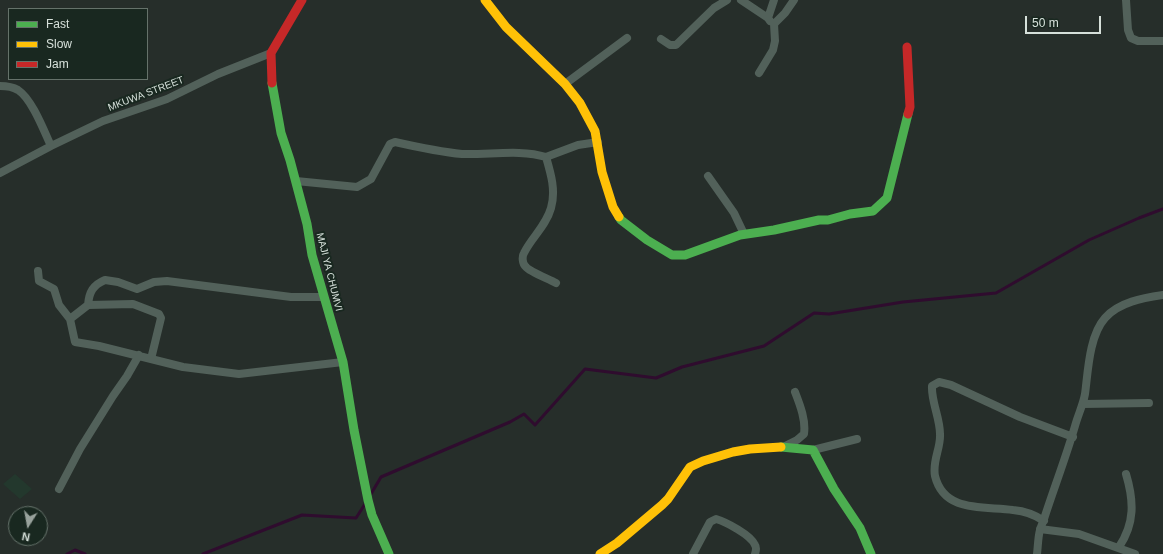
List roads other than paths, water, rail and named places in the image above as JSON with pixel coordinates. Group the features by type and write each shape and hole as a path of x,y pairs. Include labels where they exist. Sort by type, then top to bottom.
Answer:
{"street":[{"path":"271,53 302,0"},
{"path":"485,0 506,27 565,84 590,119 598,142 602,172 613,207 621,220 647,240 672,255 685,255 744,234 774,230 819,220 828,220 850,214 873,211 887,198 910,107 907,47"},
{"path":"661,39 670,44 676,45 714,8 727,0"},
{"path":"741,0 771,21"},
{"path":"759,74 773,50 775,42 771,21 774,0"},
{"path":"771,21 785,13 794,0"},
{"path":"1126,0 1128,30 1131,38 1138,41 1163,41"},
{"path":"565,84 627,38"},
{"name":"MKUWA STREET","path":"0,173 103,121 168,99 218,74 271,53"},
{"name":"MAJI YA CHUMVI","path":"271,53 271,76 281,133 307,224 312,255 343,362 354,430 368,500 372,515 389,554"},
{"path":"0,86 17,89 23,94 37,115 51,146"},
{"path":"296,182 357,187 371,178 390,144 395,142 461,154 523,154 538,155 546,158 578,145 598,142"},
{"path":"546,158 551,172 553,185 551,210 541,230 523,254 523,261 525,267 556,283"},
{"path":"708,176 734,213 744,234"},
{"path":"38,271 39,281 54,289 59,305 70,319 76,342 139,355 183,367 239,374 343,362"},
{"path":"88,305 92,289 105,280 118,282 137,289 154,282 167,281 291,297 324,297"},
{"path":"1037,554 1040,529 1044,521 1050,497 1073,437 1075,426 1083,404 1092,345 1100,326 1105,318 1127,304 1139,299 1163,295"},
{"path":"70,319 88,305 133,304 159,314 161,318 152,359"},
{"path":"59,489 80,449 139,355"},
{"path":"1044,521 1029,513 1013,510 978,508 964,505 948,497 943,491 935,475 935,460 940,434 938,414 933,398 932,386 939,382 951,385 997,407 1073,437"},
{"path":"784,447 797,440 804,434 805,427 803,415 795,392"},
{"path":"1083,404 1149,403"},
{"path":"605,553 668,499 690,467 726,454 745,450 784,447 813,450 858,439"},
{"path":"813,450 836,492 863,534 868,543 871,554"},
{"path":"1119,548 1130,525 1130,492 1126,474"},
{"path":"693,554 710,522 716,519 732,525 754,541 757,547 755,554"},
{"path":"1040,529 1079,534 1135,554"}],"waterway":[{"path":"371,494 381,477 510,422 524,414 535,425 585,369 656,378 682,367 764,346 814,313 829,314 903,302 996,293 1089,240 1163,209"},
{"path":"203,554 302,515 356,518 365,504"},
{"path":"67,554 75,550 85,554"}]}
